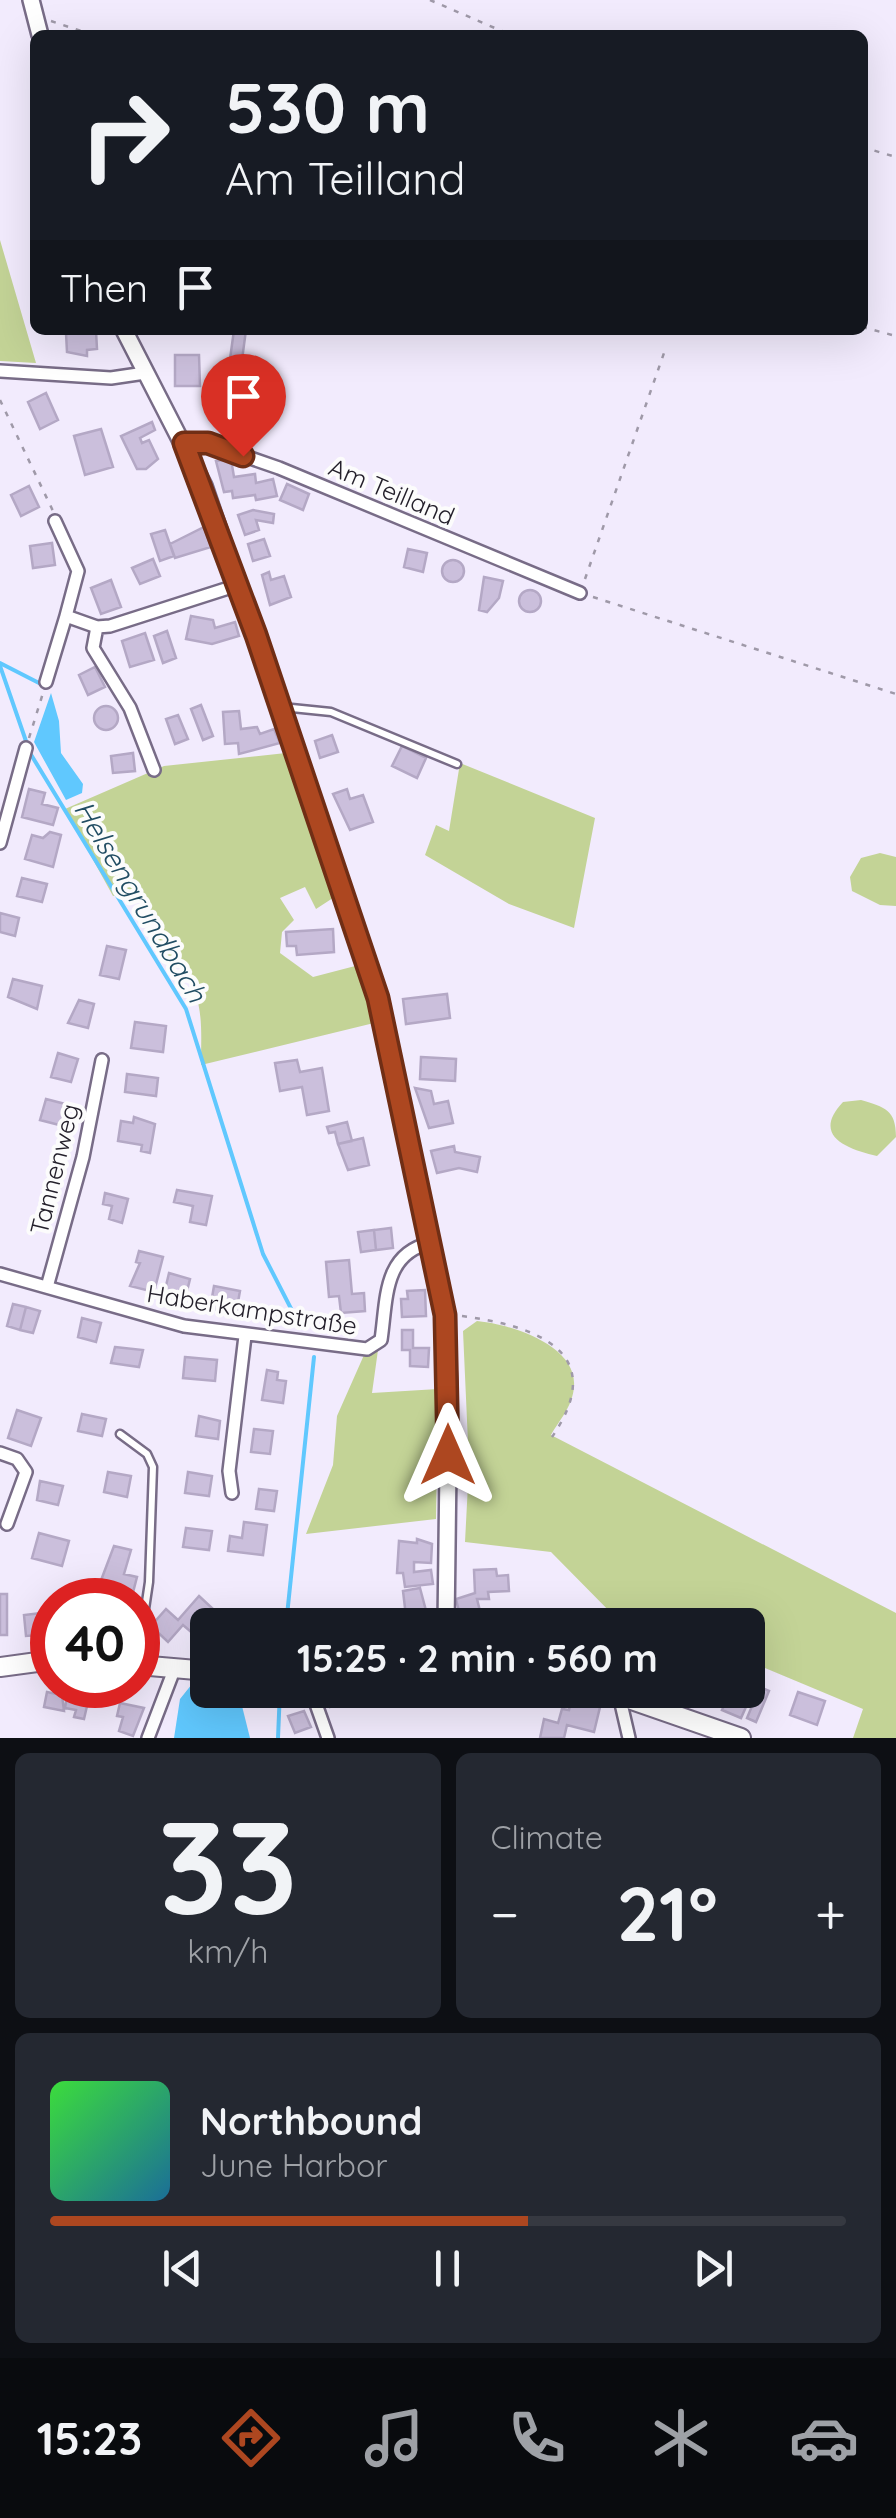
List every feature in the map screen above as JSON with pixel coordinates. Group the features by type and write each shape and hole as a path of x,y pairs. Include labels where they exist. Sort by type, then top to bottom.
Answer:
{"main road":[{"path":"0,1667 30,1663"},
{"path":"160,1668 190,1671"},
{"path":"654,1708 741,1738"}],"street":[{"path":"31,0 39,30"},
{"path":"126,335 184,443 238,585 378,998 445,1315 446,1608"},
{"path":"0,371 112,378 145,374"},
{"name":"Am Teilland","path":"184,443 208,443 279,468 580,593"},
{"path":"46,682 78,571 55,521"},
{"path":"66,616 97,627 238,585"},
{"path":"97,627 93,648 130,708 154,770"},
{"path":"0,844 27,745"},
{"name":"Tannenweg","path":"46,1287 84,1157 102,1060"},
{"name":"Haberkampstraße","path":"0,1274 147,1318 245,1336 367,1349 381,1340 389,1284 400,1256 409,1248 430,1243"},
{"path":"232,1493 229,1470 245,1336"},
{"path":"0,1453 17,1459 26,1472 7,1524"},
{"path":"148,1738 174,1670"},
{"path":"317,1708 328,1738"},
{"path":"617,1708 629,1738"}],"lane":[{"path":"280,707 332,712 457,764"},
{"path":"120,1434 147,1454 153,1466 150,1578"}],"path":[{"path":"430,0 499,30"},
{"path":"35,17 77,30"},
{"path":"868,148 896,156"},
{"path":"868,328 896,336"},
{"path":"664,353 580,593 896,694"},
{"path":"0,400 55,521"},
{"path":"27,745 46,682"},
{"path":"445,1315 500,1321 556,1348 572,1364 576,1384 570,1410 552,1436"}],"green space":[{"path":"0,240 36,363 0,361"},
{"path":"286,753 336,896 316,909 305,887 280,898 294,920 282,932 280,953 313,977 359,965 374,1023 201,1065 201,1027 195,991 182,969 154,940 161,925 134,891 113,896 65,809 164,766"},
{"path":"460,763 595,818 574,928 509,904 425,855 436,825 449,831"},
{"path":"880,853 896,857 896,906 880,905 852,891 850,877 861,858"},
{"path":"861,1100 883,1108 894,1121 896,1137 877,1156 845,1145 832,1132 834,1114 843,1102"},
{"path":"477,1321 507,1327 539,1339 565,1359 572,1372 573,1393 551,1435 896,1613 896,1738 853,1738 863,1709 765,1668 765,1608 606,1608 551,1552 465,1542 469,1465 463,1331"},
{"path":"378,1350 372,1393 438,1389 436,1519 306,1534 333,1465 337,1416 364,1355"}],"water":[{"path":"51,693 59,721 61,753 83,784 82,793 66,800 34,742"},
{"path":"190,1686 190,1708 242,1708 250,1738 174,1738 180,1699"}],"building":[{"path":"66,335 96,335 97,349 87,350 87,356 67,352"},
{"path":"233,335 245,335 242,360 230,359"},
{"path":"175,355 199,355 200,386 175,386"},
{"path":"46,393 58,420 40,429 28,402"},
{"path":"152,422 155,430 140,438 142,443 149,440 158,459 146,469 137,469 121,436"},
{"path":"101,429 113,467 85,475 74,436"},
{"path":"231,459 234,477 255,474 256,483 273,479 277,496 256,500 255,495 233,498 232,491 224,492 216,461"},
{"path":"287,484 309,494 303,510 280,500"},
{"path":"29,486 39,507 21,516 11,495"},
{"path":"253,510 274,514 273,523 256,520 259,530 245,535 238,515"},
{"path":"204,527 211,547 175,558 170,544"},
{"path":"165,530 174,556 160,561 151,534"},
{"path":"264,539 270,556 253,561 248,544"},
{"path":"52,543 55,565 33,568 30,546"},
{"path":"408,549 427,553 423,572 404,567"},
{"path":"153,559 160,576 140,584 132,568"},
{"path":"453,560 461,563 461,579 453,582 445,579 442,571 445,563"},
{"path":"269,572 271,580 284,576 291,597 270,605 262,575"},
{"path":"484,577 503,581 499,598 487,612 479,610"},
{"path":"111,580 121,607 101,614 91,588"},
{"path":"530,590 538,593 538,609 530,612 522,609 519,601 522,593"},
{"path":"191,616 213,620 215,628 235,622 239,636 212,644 186,639"},
{"path":"167,631 176,658 163,663 154,636"},
{"path":"145,633 154,660 130,667 122,641"},
{"path":"95,667 105,687 88,695 79,675"},
{"path":"201,705 213,736 203,740 191,709"},
{"path":"101,706 111,706 118,718 111,730 101,730 94,723 94,713"},
{"path":"239,711 241,729 257,727 260,734 274,729 280,743 239,754 238,743 225,744 223,712"},
{"path":"178,715 188,739 175,744 166,719"},
{"path":"332,735 338,752 320,758 315,741"},
{"path":"402,746 426,758 417,778 392,766"},
{"path":"133,753 135,771 113,773 111,756"},
{"path":"29,789 45,793 42,804 58,808 53,825 22,817"},
{"path":"347,789 350,799 363,795 373,822 350,830 333,794"},
{"path":"50,832 61,835 53,867 25,859 32,835 43,838"},
{"path":"22,878 47,884 42,902 17,896"},
{"path":"0,913 19,918 15,936 0,932"},
{"path":"333,929 334,952 297,955 296,946 287,946 286,932"},
{"path":"107,946 126,950 119,979 100,975"},
{"path":"13,979 42,986 37,1009 8,997"},
{"path":"447,994 450,1018 406,1024 403,999"},
{"path":"79,1000 94,1004 88,1028 68,1023"},
{"path":"135,1022 166,1026 163,1052 131,1048"},
{"path":"58,1053 78,1059 71,1082 51,1077"},
{"path":"421,1057 456,1059 455,1081 420,1079"},
{"path":"297,1060 300,1072 322,1068 329,1111 307,1115 302,1087 280,1091 275,1063"},
{"path":"127,1074 158,1078 156,1096 125,1092"},
{"path":"415,1088 431,1091 434,1104 448,1101 453,1123 429,1128"},
{"path":"46,1099 69,1105 63,1126 40,1120"},
{"path":"134,1117 155,1124 150,1153 141,1151 142,1145 118,1141 121,1121 133,1123"},
{"path":"347,1122 352,1141 338,1144 335,1132 329,1133 327,1127"},
{"path":"363,1138 369,1165 348,1170 338,1144"},
{"path":"454,1146 455,1152 480,1157 477,1172 459,1168 437,1173 431,1151"},
{"path":"177,1190 212,1196 206,1225 190,1222 193,1206 174,1202"},
{"path":"105,1193 128,1199 122,1223 109,1219 112,1206 103,1204"},
{"path":"391,1228 393,1248 376,1250 374,1230"},
{"path":"374,1230 376,1250 361,1252 358,1232"},
{"path":"139,1251 163,1257 154,1292 130,1286 140,1263 136,1262"},
{"path":"349,1260 352,1294 364,1293 365,1311 341,1313 339,1296 329,1297 326,1262"},
{"path":"169,1273 190,1279 185,1299 164,1294"},
{"path":"214,1286 240,1291 236,1313 210,1309"},
{"path":"425,1290 426,1316 402,1317 401,1299 408,1299 407,1291"},
{"path":"13,1304 26,1307 20,1330 7,1326"},
{"path":"26,1307 40,1311 33,1333 20,1330"},
{"path":"82,1318 101,1323 96,1342 78,1337"},
{"path":"402,1330 413,1330 413,1348 429,1348 428,1367 410,1366 410,1350 402,1350"},
{"path":"115,1347 143,1350 139,1367 111,1363"},
{"path":"185,1357 217,1360 215,1381 183,1378"},
{"path":"267,1370 278,1372 277,1380 286,1381 283,1403 262,1400"},
{"path":"17,1410 41,1418 31,1446 8,1438"},
{"path":"82,1414 106,1419 102,1436 78,1431"},
{"path":"199,1416 220,1421 218,1439 196,1436"},
{"path":"254,1429 273,1431 270,1454 251,1452"},
{"path":"108,1472 131,1476 127,1497 104,1492"},
{"path":"188,1472 212,1476 209,1496 185,1493"},
{"path":"40,1481 63,1486 58,1505 37,1500"},
{"path":"259,1489 277,1491 274,1511 256,1509"},
{"path":"244,1522 267,1525 263,1555 228,1551 230,1536 242,1538"},
{"path":"186,1528 212,1531 209,1550 183,1547"},
{"path":"39,1533 69,1541 62,1566 32,1558"},
{"path":"417,1539 432,1544 431,1563 414,1562 414,1572 431,1570 433,1584 405,1587 403,1573 397,1573 399,1541 417,1543"},
{"path":"114,1546 131,1550 124,1574 137,1578 102,1578"},
{"path":"496,1569 497,1576 508,1575 509,1591 488,1592 489,1599 477,1599 479,1608 458,1608 456,1599 475,1593 474,1570"},
{"path":"420,1588 425,1608 405,1608 403,1591"},
{"path":"0,1594 7,1594 7,1635 0,1635"},
{"path":"199,1596 212,1608 190,1608 190,1631 183,1625 168,1642 160,1634 160,1616 166,1609 178,1620"},
{"path":"30,1614 30,1636 26,1636 24,1615"},
{"path":"798,1692 825,1701 817,1725 790,1715"},
{"path":"65,1708 87,1708 84,1719 74,1717 76,1710"},
{"path":"119,1708 144,1708 133,1736 119,1731 123,1717 117,1716"},
{"path":"600,1708 594,1732 567,1725 564,1738 540,1738 544,1719 558,1723 562,1709"},
{"path":"723,1708 746,1708 741,1718"},
{"path":"751,1708 762,1708 756,1722 747,1718"},
{"path":"304,1711 311,1727 295,1733 288,1716"}],"waterway":[{"path":"0,663 39,683"},
{"name":"Helsengrundbach","path":"0,666 27,744"},
{"name":"Helsengrundbach","path":"30,753 186,1009 263,1254 301,1328"},
{"name":"Helsengrundbach","path":"288,1608 314,1357"},
{"name":"Helsengrundbach","path":"278,1738 279,1708"}],"route":[{"path":"243,456 208,443 184,443 204,486 378,998 445,1315 448,1455"}]}
